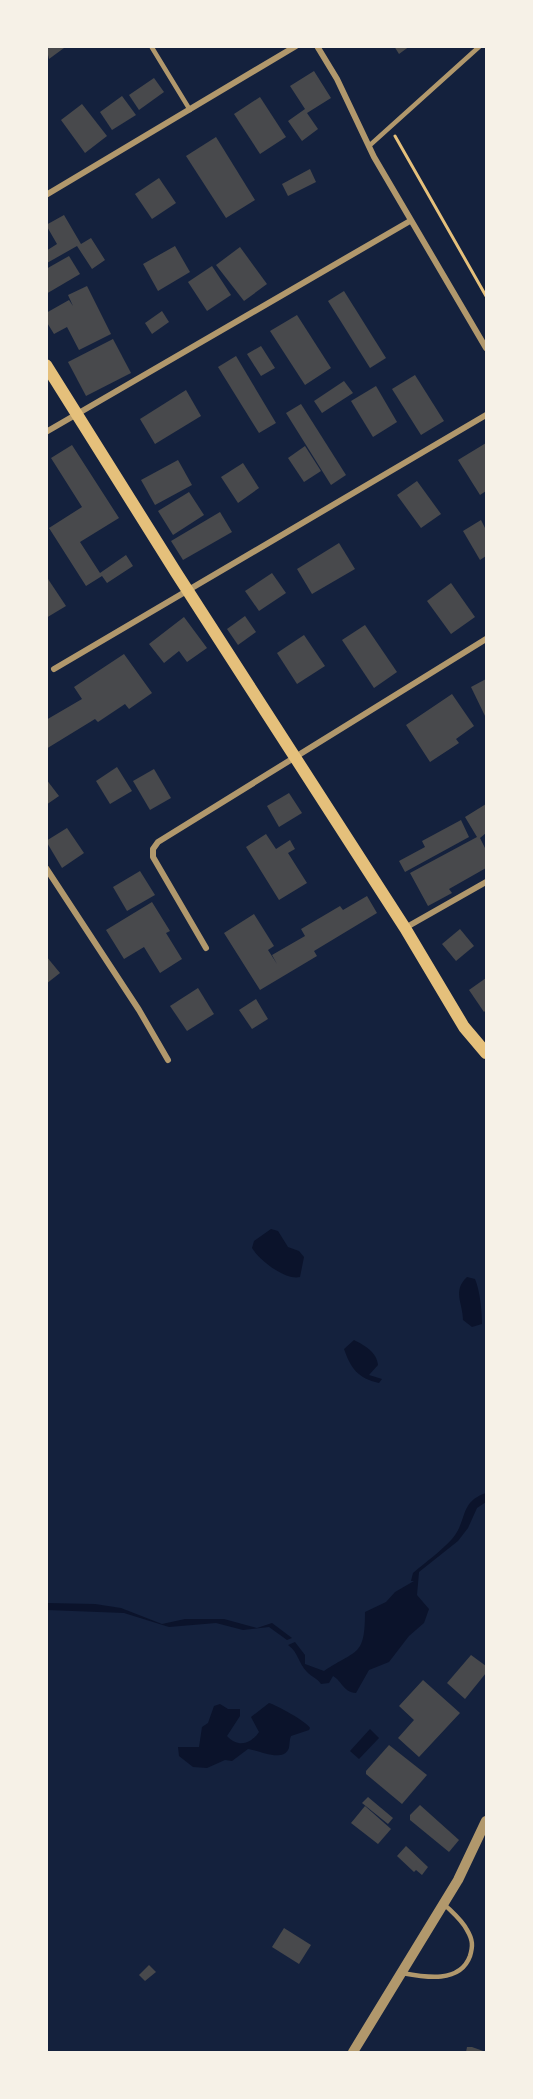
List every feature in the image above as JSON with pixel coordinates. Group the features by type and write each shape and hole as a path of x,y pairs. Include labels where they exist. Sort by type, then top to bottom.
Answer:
{"main road":[{"path":"46,365 186,589 405,928 464,1027 486,1053"}],"street":[{"path":"46,195 296,46"},
{"path":"317,46 337,79 369,146 410,221 486,348"},
{"path":"46,432 410,221"},
{"path":"54,669 186,589 486,415"},
{"path":"206,948 153,857 153,849 158,842 486,639"},
{"path":"46,868 140,1010 168,1060"},
{"path":"405,928 486,882"},
{"path":"353,2052 483,1836 486,1821"}],"lane":[{"path":"151,46 190,110"},
{"path":"369,146 480,46"},
{"path":"400,1973 443,1977 457,1972 468,1962 473,1945 467,1928 443,1903"}],"path":[{"path":"390,128 486,296"}],"water":[{"path":"271,1229 278,1231 288,1247 299,1251 304,1257 300,1277 281,1273 260,1258 252,1248 254,1241"},
{"path":"467,1277 475,1279 481,1307 482,1324 472,1327 463,1320 459,1297 460,1287"},
{"path":"354,1340 375,1356 378,1365 369,1375 382,1379 379,1383 356,1372 349,1362 344,1349"},
{"path":"486,1493 486,1502 477,1508 468,1528 458,1541 419,1572 417,1595 429,1609 424,1623 409,1636 389,1662 369,1670 356,1693 348,1691 333,1676 329,1683 321,1684 307,1672 288,1645 295,1642 305,1655 305,1664 324,1671 351,1655 361,1645 365,1627 365,1612 386,1602 395,1592 414,1581 411,1581 413,1573 452,1539 468,1506 477,1497"},
{"path":"47,1603 95,1604 121,1608 162,1624 185,1619 224,1619 257,1628 272,1623 292,1638 287,1640 269,1627 243,1630 216,1623 169,1627 124,1613 47,1610"},
{"path":"269,1703 284,1710 310,1728 291,1736 289,1749 285,1753 275,1755 248,1749 232,1761 225,1760 207,1768 193,1767 179,1756 178,1747 199,1747 202,1727 208,1723 214,1706 220,1704 228,1709 240,1709 240,1716 227,1736 231,1740 244,1743 259,1732 251,1717"},
{"path":"370,1729 379,1738 359,1759 350,1751"}],"building":[{"path":"46,46 62,46 64,48 49,59"},
{"path":"394,46 410,46 399,54"},
{"path":"314,71 331,98 307,113 318,129 302,141 288,121 305,109 290,86"},
{"path":"154,78 164,92 139,110 129,95"},
{"path":"122,96 136,115 112,130 100,112"},
{"path":"260,97 286,137 260,154 234,114"},
{"path":"82,104 107,136 85,153 61,120"},
{"path":"216,137 255,200 226,218 186,156"},
{"path":"310,169 316,182 288,196 282,184"},
{"path":"159,178 176,203 152,219 135,194"},
{"path":"64,215 81,244 91,238 105,260 92,269 77,246 47,263 46,251 57,244 46,225"},
{"path":"175,246 190,272 158,291 143,264"},
{"path":"240,247 267,284 244,301 216,265"},
{"path":"69,256 80,274 46,294 46,269"},
{"path":"212,266 231,295 207,311 188,282"},
{"path":"87,286 111,334 79,350 67,327 54,334 46,321 46,313 69,300 73,306 68,295"},
{"path":"344,291 386,358 370,368 328,301"},
{"path":"162,311 169,322 152,334 145,323"},
{"path":"297,315 331,368 305,385 270,331"},
{"path":"113,339 131,373 86,396 68,362"},
{"path":"261,346 275,368 261,376 247,354"},
{"path":"236,356 276,423 259,433 218,367"},
{"path":"415,375 444,421 421,435 392,389"},
{"path":"344,381 353,393 322,413 314,401"},
{"path":"376,386 397,422 373,437 351,401"},
{"path":"186,390 201,416 155,444 140,419"},
{"path":"301,404 346,475 331,485 286,413"},
{"path":"486,443 486,491 480,495 458,460"},
{"path":"72,445 119,518 80,542 100,573 126,555 133,566 107,583 102,576 86,586 49,528 82,507 51,458"},
{"path":"305,446 321,471 304,482 288,458"},
{"path":"178,460 192,485 155,505 141,480"},
{"path":"243,463 259,488 238,503 221,477"},
{"path":"417,481 441,514 421,528 397,495"},
{"path":"189,492 204,515 173,535 158,511"},
{"path":"220,512 232,532 183,560 171,541"},
{"path":"481,520 486,530 486,556 480,560 463,531"},
{"path":"339,543 355,569 312,594 297,569"},
{"path":"272,573 286,593 259,611 245,591"},
{"path":"46,576 66,606 46,618"},
{"path":"451,583 475,617 451,634 427,601"},
{"path":"245,616 256,632 238,645 227,629"},
{"path":"184,617 207,648 187,662 179,651 164,663 149,644"},
{"path":"365,625 397,672 374,688 342,640"},
{"path":"304,635 325,666 297,684 277,653"},
{"path":"124,654 152,693 129,709 125,704 98,722 95,719 46,749 46,720 82,699 74,687"},
{"path":"486,679 486,718 471,687"},
{"path":"452,694 474,726 456,739 459,743 430,762 406,725"},
{"path":"117,767 132,791 110,804 96,781"},
{"path":"154,769 171,798 150,810 133,781"},
{"path":"46,779 59,796 46,805"},
{"path":"289,793 302,813 279,827 267,806"},
{"path":"486,804 486,833 480,838 486,850 486,868 449,889 452,893 428,906 410,873 477,837 465,817"},
{"path":"461,820 469,837 405,872 399,861 425,847 422,841"},
{"path":"67,828 84,853 62,868 46,841"},
{"path":"266,834 276,849 290,840 295,849 288,853 307,883 279,900 246,847"},
{"path":"140,871 155,895 127,911 113,887"},
{"path":"367,896 377,913 314,951 317,956 260,990 224,933 254,914 274,946 268,950 277,964 272,955 305,936 301,929 340,906 343,910"},
{"path":"152,902 170,931 166,933 182,959 160,973 144,947 124,959 106,930"},
{"path":"460,929 474,946 456,961 442,944"},
{"path":"46,956 60,973 46,984"},
{"path":"486,978 486,1010 484,1012 469,990"},
{"path":"198,988 214,1014 187,1031 170,1006"},
{"path":"256,999 268,1019 252,1029 239,1010"},
{"path":"471,1655 486,1666 486,1673 465,1699 447,1683"},
{"path":"423,1680 460,1713 419,1757 398,1738 414,1720 399,1706"},
{"path":"389,1745 427,1775 402,1804 366,1774 366,1771"},
{"path":"368,1797 393,1818 388,1824 362,1803"},
{"path":"420,1805 459,1840 449,1852 410,1820 410,1815"},
{"path":"365,1806 391,1829 378,1844 351,1823"},
{"path":"406,1846 428,1867 422,1875 416,1870 414,1872 397,1856"},
{"path":"284,1928 311,1945 299,1964 272,1947"},
{"path":"149,1965 156,1972 145,1981 139,1975"},
{"path":"467,2047 472,2047 486,2052 466,2052"}]}
